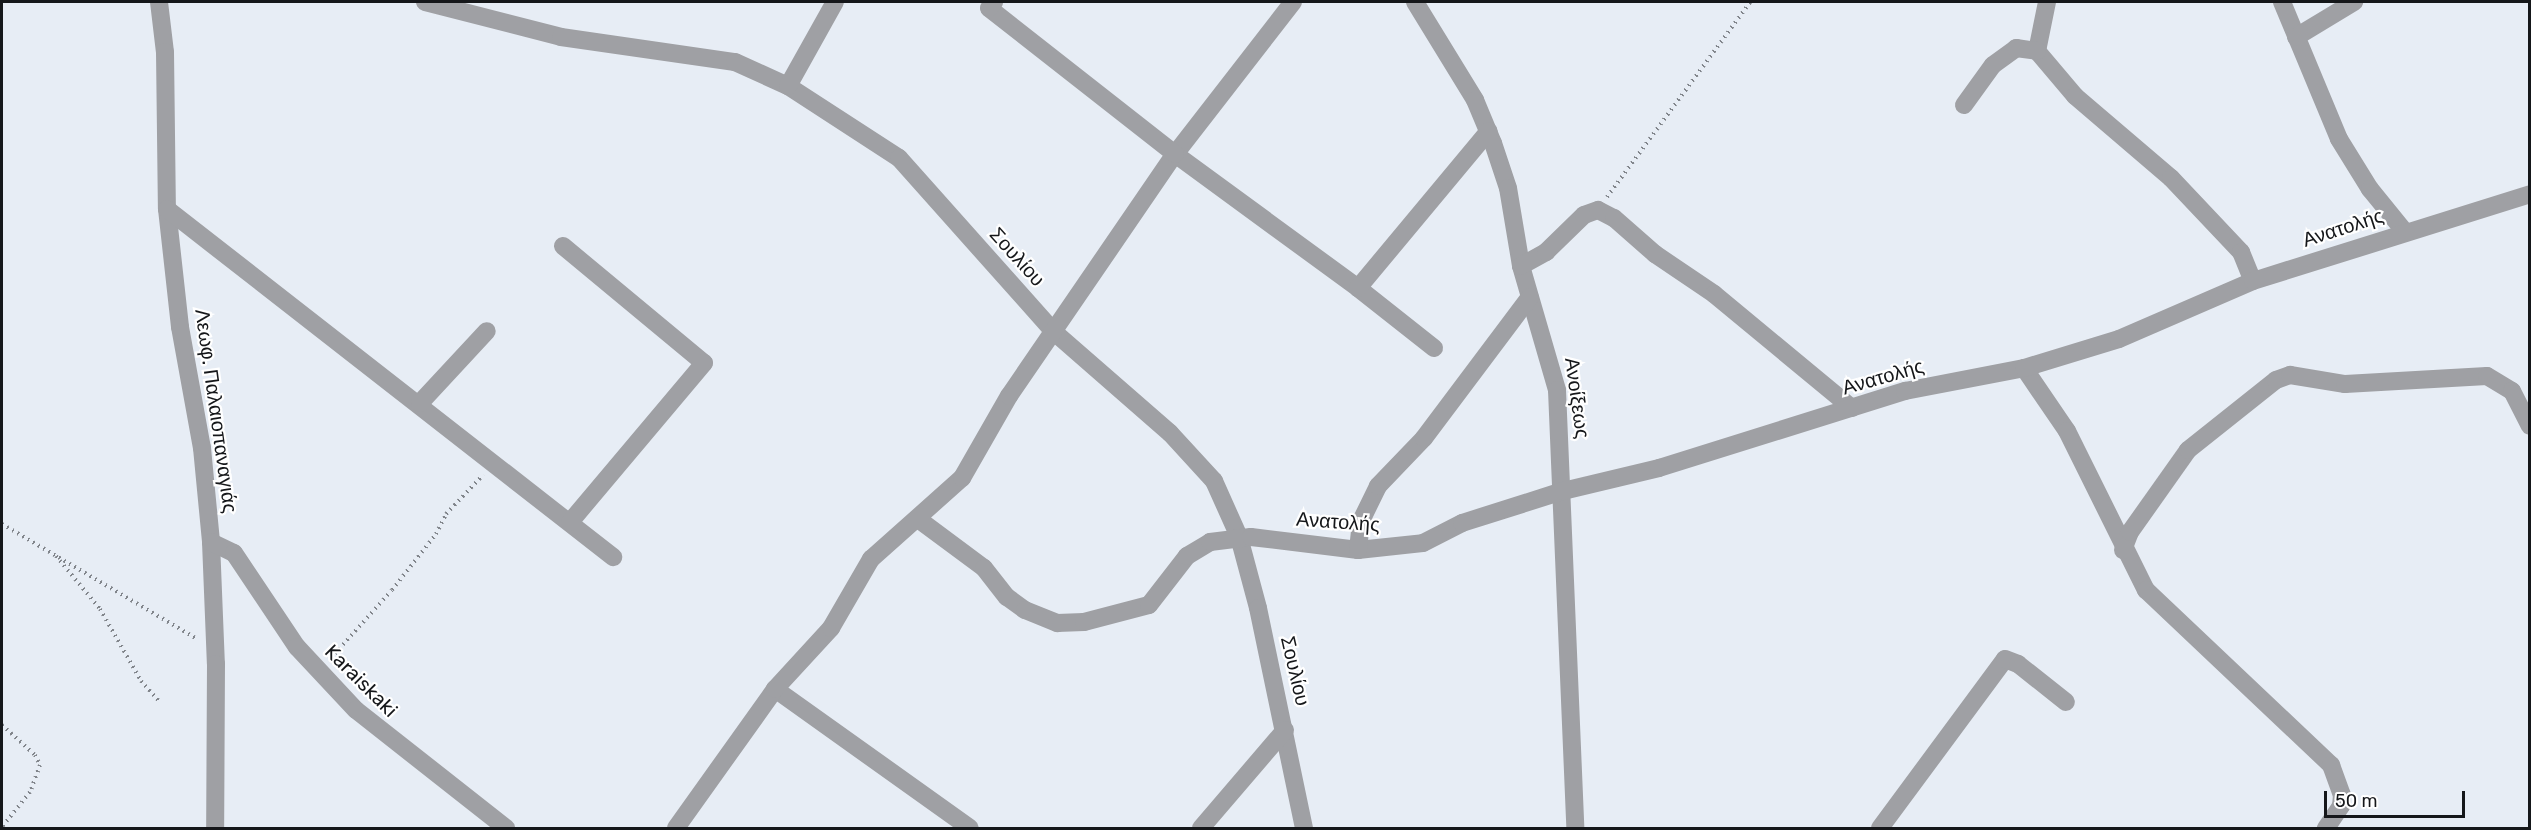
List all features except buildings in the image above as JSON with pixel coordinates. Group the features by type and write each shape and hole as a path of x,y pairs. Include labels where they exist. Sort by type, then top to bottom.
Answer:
{"street":[{"name":"Λεωφ. Παλαιοπαναγιάς","path":"159,2 165,52 167,209 182,335 202,448 211,542 215,650 215,828"},
{"name":"Σουλίου","path":"425,2 561,37 735,62 788,86 899,158 1053,331 1202,465 1224,498 1239,537 1285,730 1304,828"},
{"path":"788,86 835,2"},
{"path":"994,2 989,8 1175,154 1358,288 1434,348"},
{"path":"676,828 775,689 831,628 871,559 962,478 982,438 1175,154 1293,2"},
{"name":"Ανοίξεως","path":"1415,2 1456,67 1489,131 1508,188 1521,266 1557,390 1563,491 1575,828"},
{"path":"2037,51 2047,2"},
{"path":"2282,2 2339,139 2370,189 2405,232"},
{"path":"2296,37 2354,2"},
{"path":"1964,105 1993,64 2016,48 2037,51 2075,96 2171,178 2241,252 2253,281"},
{"path":"1358,288 1489,131"},
{"name":"Ανατολής","path":"918,519 984,568 1012,601 1039,618 1066,624 1149,605 1194,550 1209,542 1239,537 1358,549 1423,543 1462,523 1563,491 1659,468 1905,391 2024,368 2119,339 2253,281 2529,194"},
{"path":"167,209 495,461 613,556"},
{"path":"1521,266 1546,252 1584,215 1598,210 1614,218 1655,254 1714,294 1852,408"},
{"path":"563,246 704,363 570,522"},
{"path":"1358,549 1361,521 1378,486 1424,438 1530,297"},
{"path":"420,403 487,330"},
{"path":"2024,368 2067,431 2136,576 2159,607 2331,765 2342,795 2341,806 2326,828"},
{"path":"2123,550 2130,532 2188,450 2276,380 2290,375 2345,384 2487,376 2512,391 2529,426"},
{"name":"Karaiskaki","path":"211,542 229,550 246,567 284,629 318,672 389,740 506,828"},
{"path":"1880,828 2005,659 2067,702"},
{"path":"775,689 970,828"},
{"path":"1201,828 1285,730"}],"path":[{"path":"1598,210 1750,2"},
{"path":"318,672 399,582 457,501 495,461"},
{"path":"2,524 215,650"},
{"path":"53,553 100,609 141,681 159,701"},
{"path":"2,725 35,754 40,765 30,792 2,827"}]}
